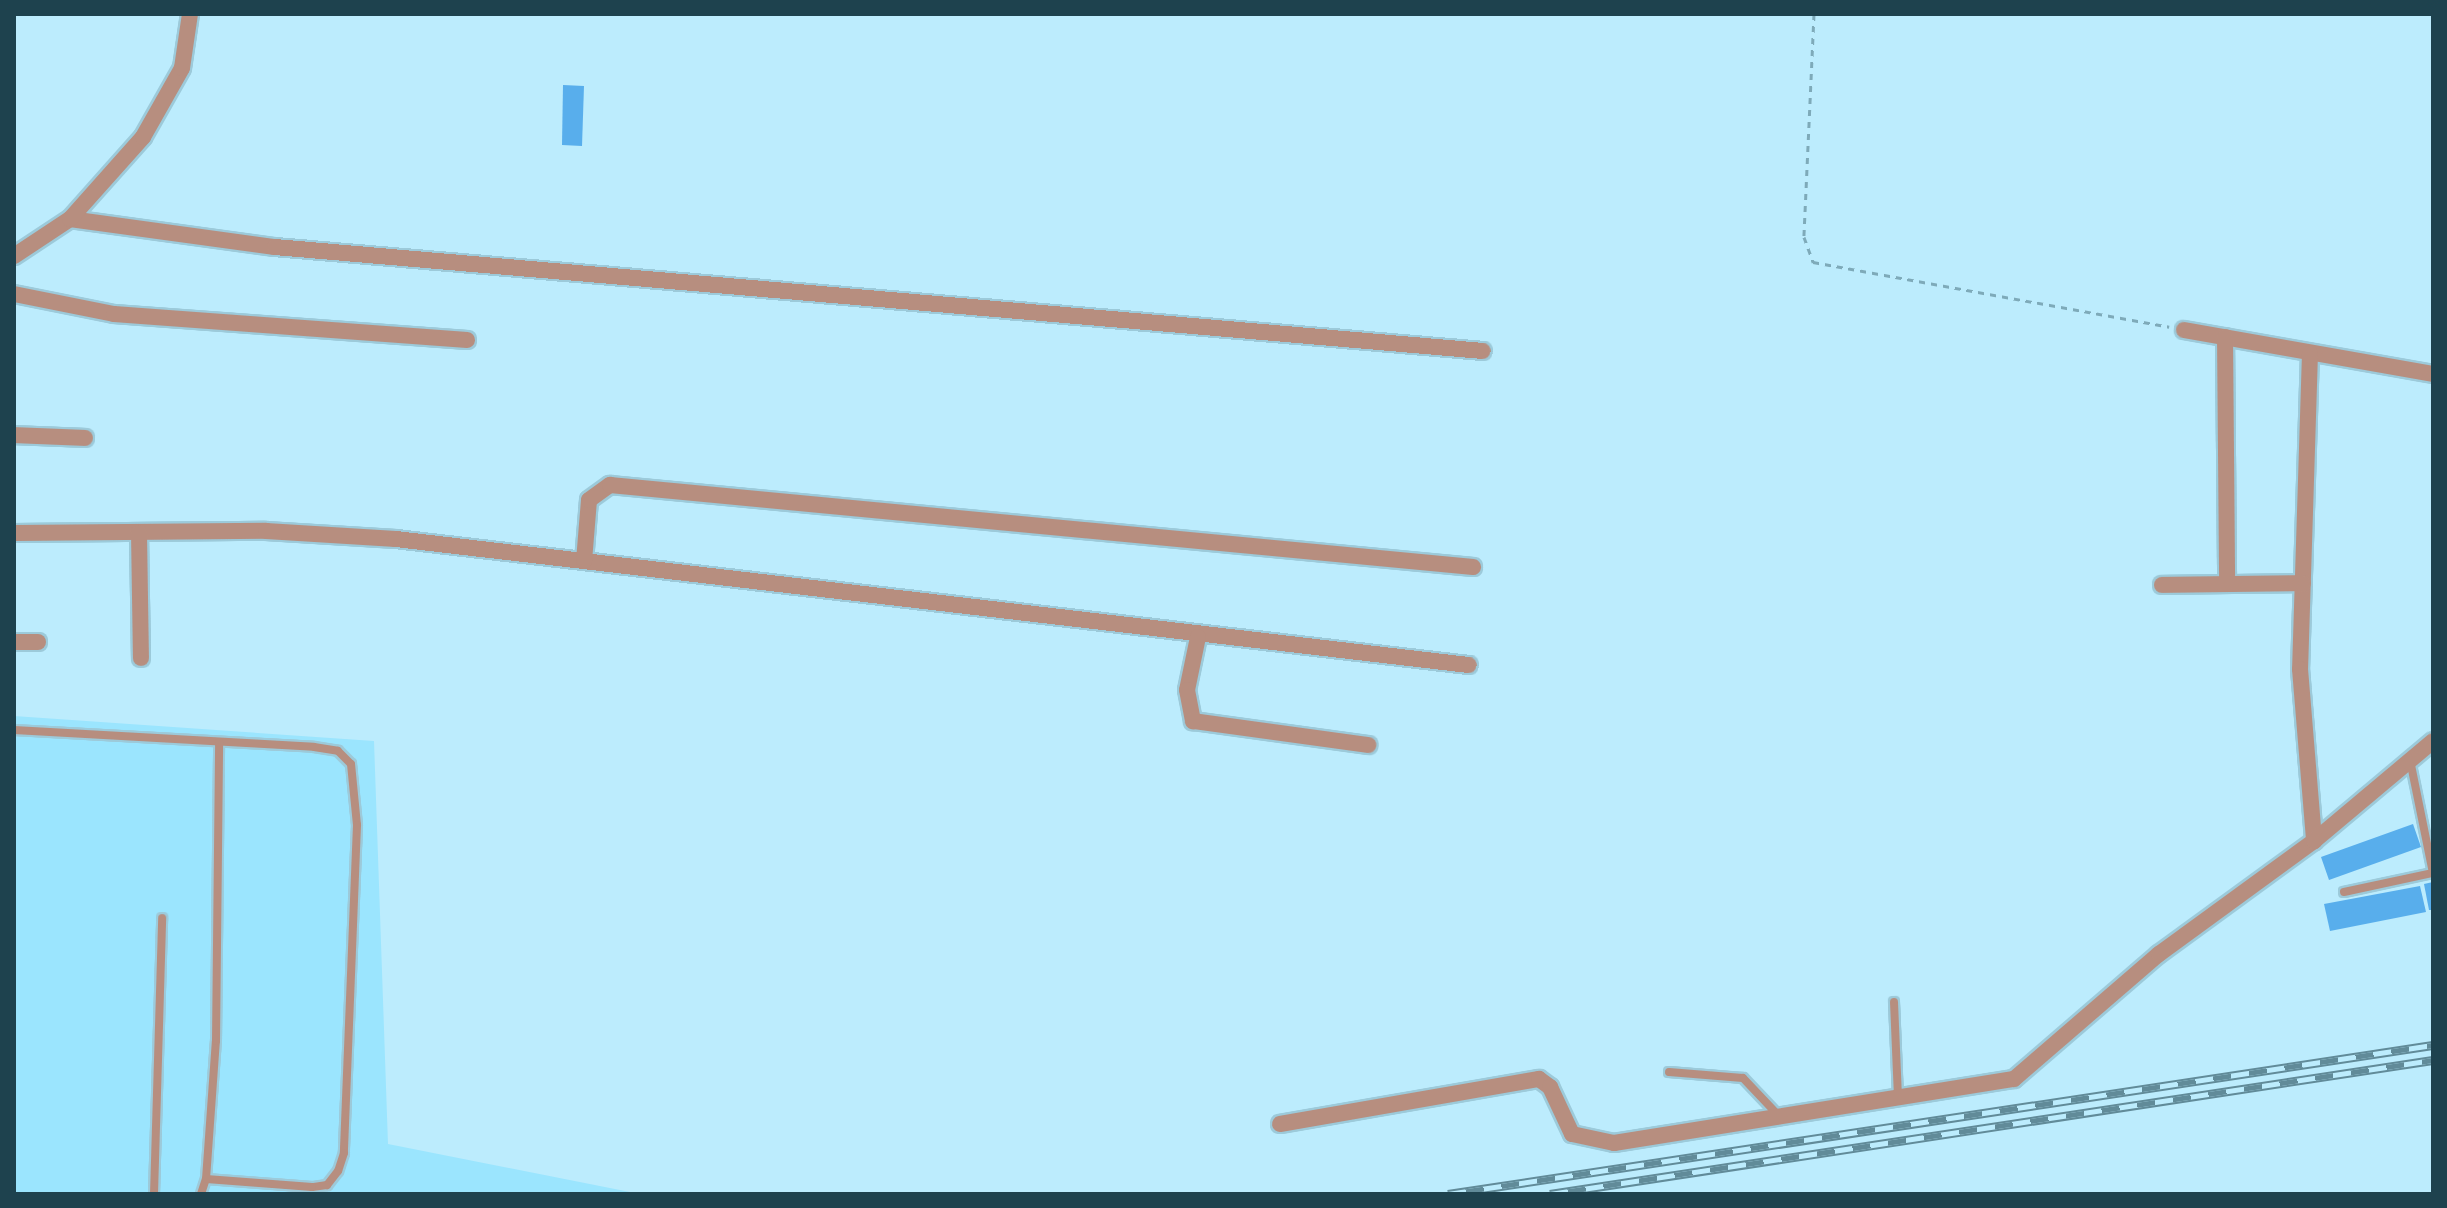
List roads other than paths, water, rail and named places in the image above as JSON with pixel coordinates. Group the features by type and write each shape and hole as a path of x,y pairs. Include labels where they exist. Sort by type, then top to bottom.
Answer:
{"street":[{"path":"14,256 70,219 143,137 182,68 190,14"},
{"path":"70,219 275,247 1483,351"},
{"path":"14,294 114,314 467,340"},
{"path":"2184,330 2433,374"},
{"path":"2225,337 2227,584"},
{"path":"2310,353 2300,669 2314,841"},
{"path":"14,435 85,438"},
{"path":"584,561 589,500 610,485 1473,567"},
{"path":"14,533 266,531 381,538 1198,637 1469,665"},
{"path":"139,533 141,658"},
{"path":"2162,585 2303,583"},
{"path":"1198,637 1187,690 1193,721 1368,745"},
{"path":"14,642 38,642"},
{"path":"1280,1124 1526,1079 1550,1087 1572,1134 1590,1141 1691,1133 1778,1115 2014,1079 2159,954 2314,841 2433,741"}],"lane":[{"path":"14,730 338,751 351,764 356,781 357,825 344,1153 338,1171 327,1185 312,1187 206,1179"},
{"path":"201,1194 206,1179 216,1041 219,742"},
{"path":"2344,892 2433,873 2410,760"},
{"path":"154,1194 162,918"},
{"path":"1894,1002 1898,1099"},
{"path":"1669,1072 1731,1073 1743,1078 1778,1115"}],"railway":[{"path":"1448,1194 2433,1045"},
{"path":"1550,1194 2433,1060"}]}
